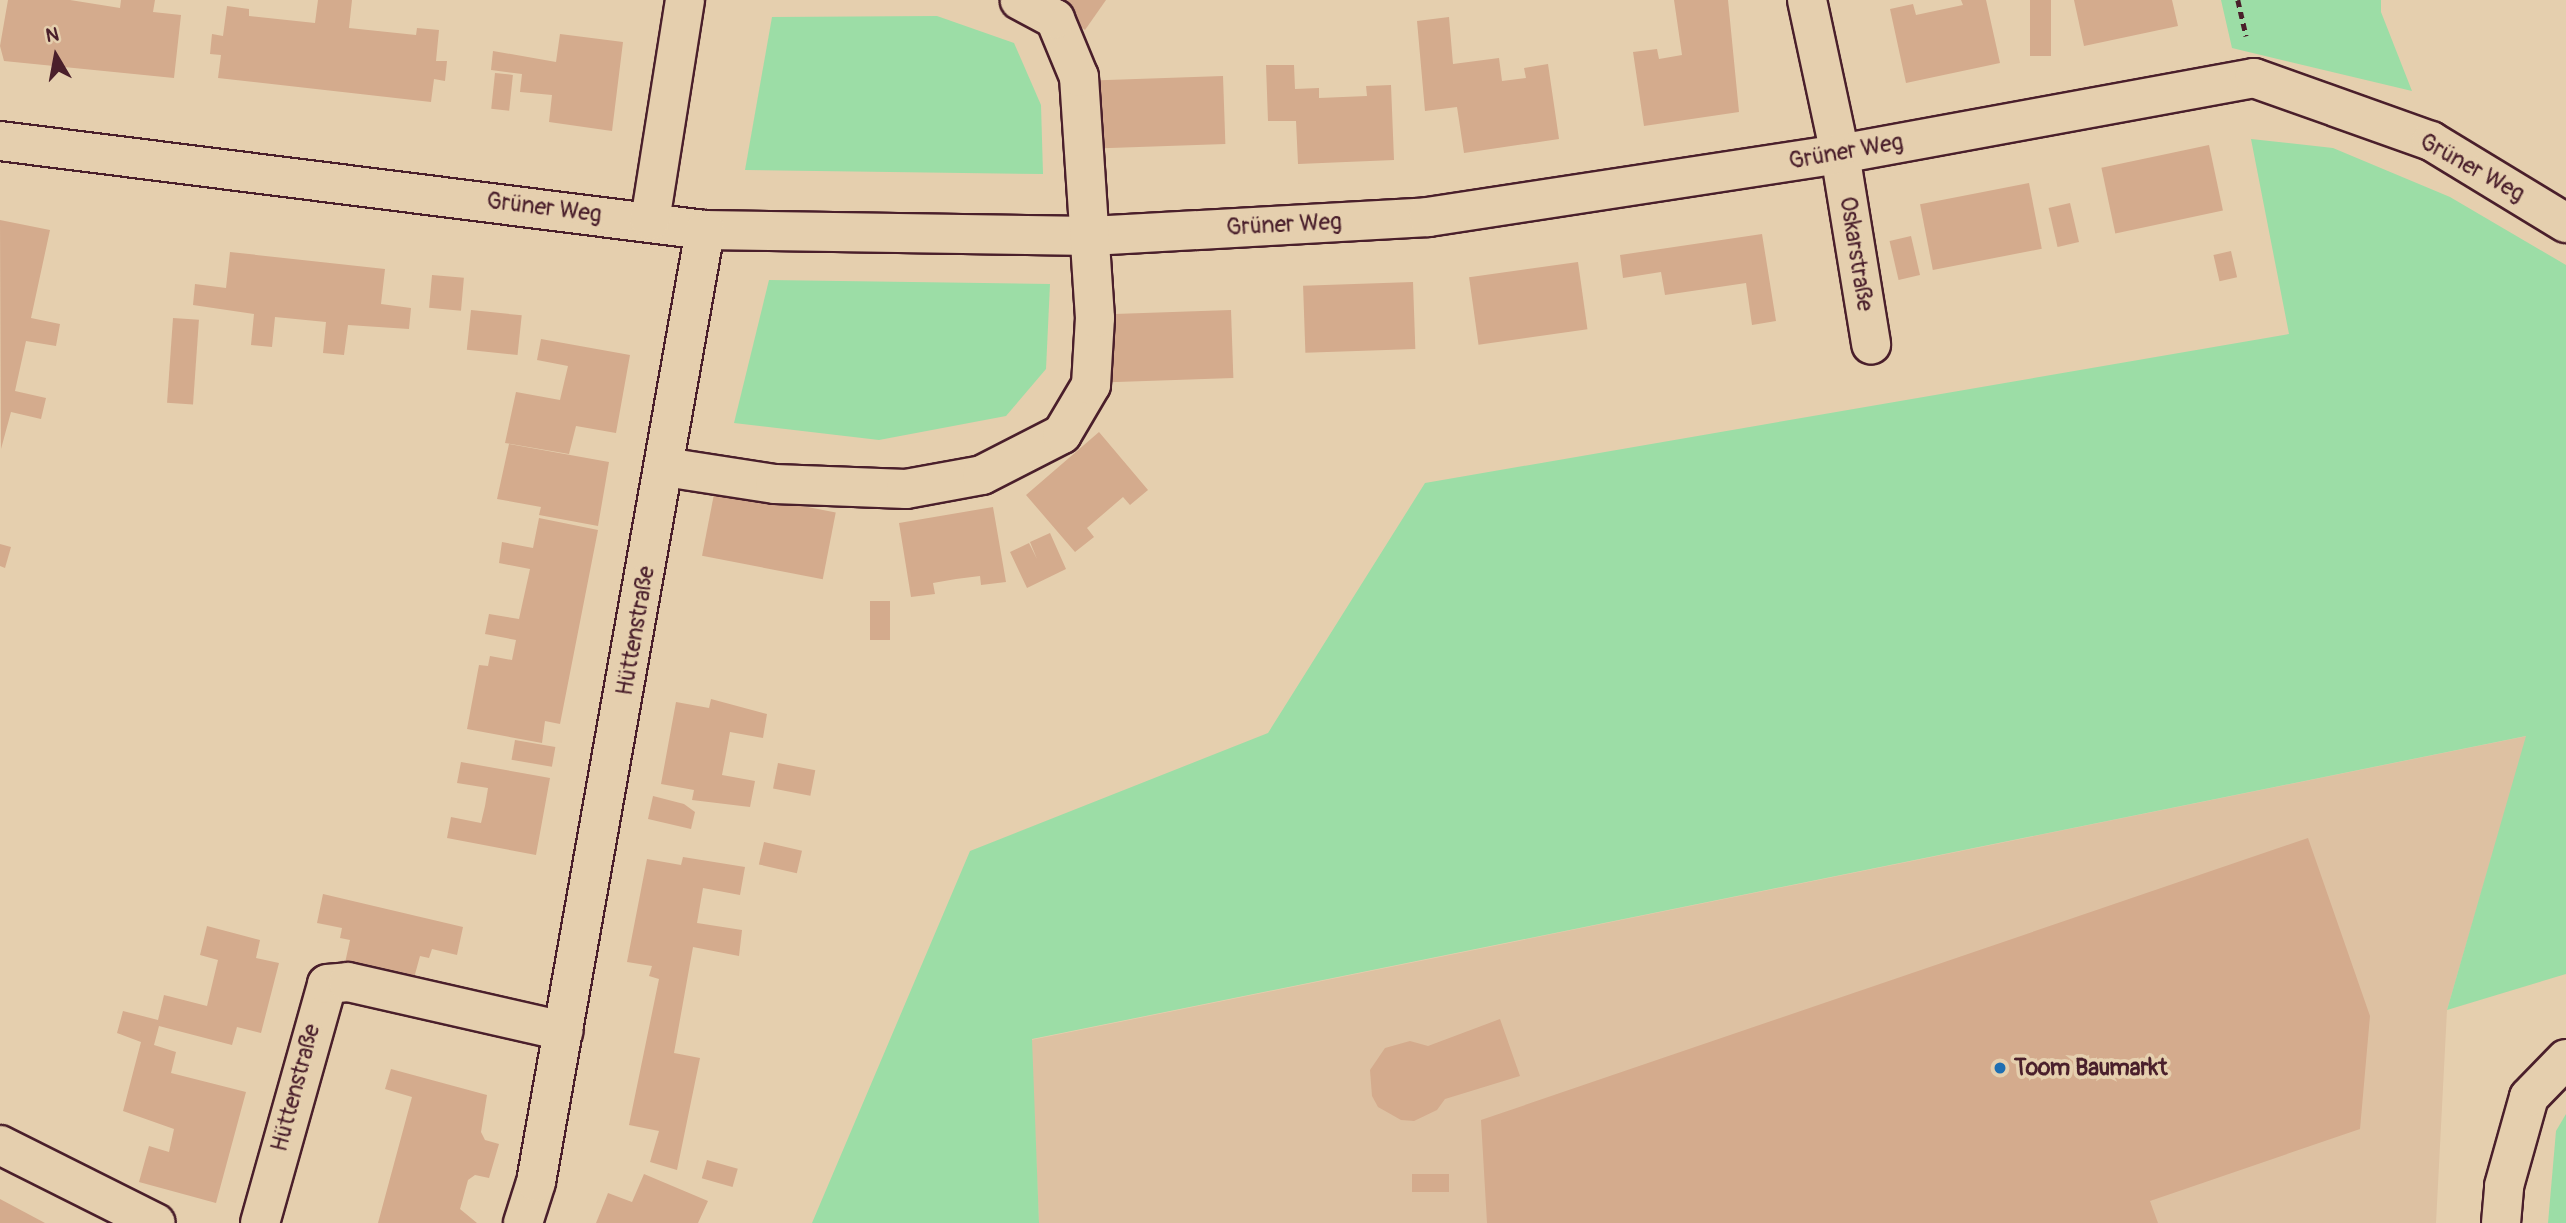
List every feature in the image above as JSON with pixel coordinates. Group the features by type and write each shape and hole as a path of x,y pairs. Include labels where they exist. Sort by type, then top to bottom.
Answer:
{"street":[{"path":"649,221 685,0"},
{"path":"665,467 775,484 906,489 982,475 1062,434 1091,385 1095,318 1079,77 1055,19 1020,0"},
{"name":"Oskarstraße","path":"1807,0 1840,154 1871,344"},
{"name":"Grüner Weg","path":"0,141 705,230 1091,236 1428,217 1840,154 2255,78 2431,141 2566,223"},
{"name":"Hüttenstraße","path":"523,1223 536,1182 705,230"},
{"name":"Hüttenstraße","path":"260,1223 327,984 348,982 563,1031"},
{"path":"2501,1223 2504,1186 2529,1097 2566,1059"},
{"path":"0,1145 156,1223"}],"shaded area":[{"path":"2527,736 2447,1010 2436,1223 1039,1223 1031,1040"}],"green space":[{"path":"2221,0 2381,0 2381,12 2412,91 2232,48"},
{"path":"937,16 1014,43 1041,105 1043,174 745,170 772,17"},
{"path":"2251,139 2333,148 2450,197 2566,265 2566,974 2447,1010 2526,736 1032,1039 1039,1223 812,1223 970,851 1268,733 1425,483 2289,334"},
{"path":"769,280 1050,284 1046,369 1006,416 879,440 734,423"},
{"path":"2566,1114 2566,1223 2548,1223 2556,1131"}],"building":[{"path":"8,0 70,0 120,8 121,0 155,0 153,12 181,15 174,78 4,61 0,46"},
{"path":"318,0 352,0 349,28 416,35 417,28 439,30 436,61 447,61 445,81 434,79 431,102 218,78 221,55 210,54 212,34 223,36 227,6 249,9 249,16 315,23"},
{"path":"1046,0 1106,0 1085,30"},
{"path":"1674,0 1728,0 1739,112 1644,126 1633,52 1657,49 1659,59 1682,55"},
{"path":"1961,0 1986,0 2000,63 1906,83 1890,9 1913,4 1916,15 1963,5"},
{"path":"2030,0 2051,0 2051,56 2030,56"},
{"path":"2074,0 2172,0 2178,26 2084,46"},
{"path":"1449,17 1453,64 1499,58 1502,81 1526,78 1524,68 1548,64 1559,139 1464,153 1457,107 1425,111 1417,21"},
{"path":"560,34 623,42 612,131 549,122 552,95 520,92 522,74 491,70 493,51 556,62"},
{"path":"1266,65 1294,65 1295,89 1319,88 1319,98 1367,96 1366,86 1391,85 1394,160 1298,164 1296,121 1268,121"},
{"path":"495,73 513,75 509,111 491,109"},
{"path":"1223,76 1225,144 1102,148 1100,80"},
{"path":"2209,145 2223,211 2115,233 2101,168"},
{"path":"2029,183 2042,249 1933,270 1920,204"},
{"path":"2070,203 2079,242 2058,247 2049,208"},
{"path":"0,220 50,230 31,318 60,324 56,346 26,341 15,391 46,398 41,419 11,412 1,449"},
{"path":"1762,234 1776,321 1752,325 1746,283 1665,295 1661,272 1623,278 1620,255"},
{"path":"1911,236 1920,275 1899,280 1890,241"},
{"path":"2231,251 2237,277 2220,281 2213,255"},
{"path":"230,252 385,269 381,304 411,308 409,329 348,325 344,355 323,353 326,322 275,317 272,347 251,345 254,314 193,305 195,284 226,288"},
{"path":"1578,262 1587,329 1479,345 1469,277"},
{"path":"432,275 464,278 461,311 429,308"},
{"path":"1413,282 1415,349 1305,353 1303,286"},
{"path":"471,310 522,315 518,355 467,350"},
{"path":"1231,310 1233,378 1109,382 1107,314"},
{"path":"173,318 199,320 193,405 167,403"},
{"path":"541,339 630,355 616,433 576,426 569,454 505,443 516,392 560,400 568,366 537,360"},
{"path":"1099,432 1148,490 1130,505 1123,497 1087,528 1094,537 1075,552 1026,495"},
{"path":"509,444 609,462 598,526 539,515 541,507 497,499"},
{"path":"715,489 836,512 823,579 702,556"},
{"path":"993,507 1006,582 981,585 980,576 956,579 933,583 935,594 911,597 899,523"},
{"path":"539,518 598,530 560,724 545,721 542,743 467,729 479,665 488,666 490,656 512,660 516,640 485,634 489,614 519,619 530,569 499,563 502,542 533,548"},
{"path":"1050,533 1066,569 1027,588 1010,552 1029,543 1037,559 1030,542"},
{"path":"0,544 11,547 5,568 0,566"},
{"path":"870,601 890,601 890,640 870,640"},
{"path":"711,699 767,714 763,738 730,732 722,775 755,781 750,807 692,800 694,790 661,784 676,702 709,708"},
{"path":"515,740 555,747 552,767 512,760"},
{"path":"461,762 550,778 536,855 447,838 451,817 481,823 485,806 488,788 457,783"},
{"path":"778,763 815,770 810,796 773,789"},
{"path":"653,796 684,804 695,812 691,829 648,819"},
{"name":"Toom Baumarkt","path":"2308,838 2370,1016 2360,1129 2150,1201 2158,1223 1487,1223 1481,1120"},
{"path":"764,842 802,851 797,873 759,864"},
{"path":"683,857 745,867 740,895 703,888 697,923 742,930 739,956 693,947 674,1053 700,1058 677,1170 650,1162 659,1131 629,1125 659,979 649,976 652,966 627,962 647,859 681,865"},
{"path":"323,894 463,927 457,955 432,949 429,958 420,956 414,978 345,963 350,940 340,938 342,928 317,923"},
{"path":"207,926 260,940 256,958 279,963 261,1033 237,1027 232,1045 159,1026 154,1045 176,1052 171,1073 246,1092 216,1203 139,1182 149,1146 169,1152 174,1129 123,1111 141,1042 117,1033 123,1011 158,1020 164,995 207,1006 218,960 200,955"},
{"path":"1500,1019 1520,1076 1445,1099 1437,1110 1414,1121 1401,1120 1378,1107 1372,1096 1370,1070 1385,1048 1410,1041 1428,1046"},
{"path":"391,1069 487,1095 481,1132 485,1140 499,1144 489,1178 475,1175 468,1180 460,1209 477,1223 378,1223 412,1097 385,1089"},
{"path":"707,1160 738,1169 733,1187 702,1178"},
{"path":"644,1174 708,1201 698,1223 596,1223 608,1193 632,1202"},
{"path":"1412,1174 1449,1174 1449,1192 1412,1192"},
{"path":"0,1199 45,1223 0,1223"}],"place":[{"name":"Toom Baumarkt","path":"2000,1068"}]}
